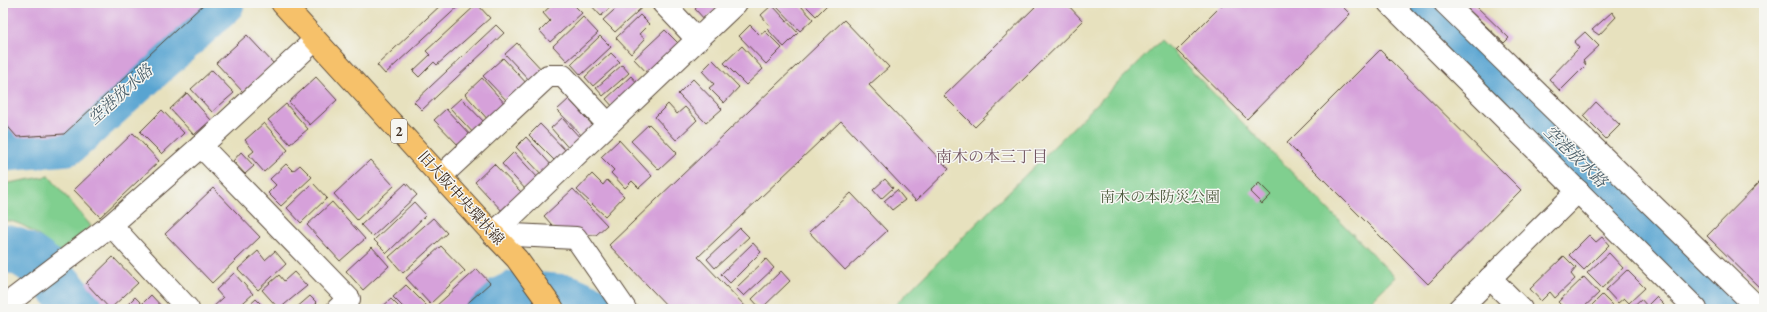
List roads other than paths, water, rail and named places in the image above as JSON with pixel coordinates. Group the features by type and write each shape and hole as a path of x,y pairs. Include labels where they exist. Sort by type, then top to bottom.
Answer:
{"main road":[{"name":"旧大阪中央環状線","path":"282,3 517,259 553,309"}],"street":[{"path":"663,3 698,40"},
{"path":"493,234 736,3"},
{"path":"1389,3 1696,309"},
{"path":"1445,3 1759,309"},
{"path":"3,307 111,225 201,146 315,40"},
{"path":"441,176 548,76 563,76 608,124"},
{"path":"201,146 349,299 338,309"},
{"path":"1459,309 1578,191"},
{"path":"111,225 188,309"},
{"path":"493,234 576,238 625,309"},
{"path":"1490,278 1521,309"}],"waterway":[{"name":"空港放水路","path":"3,146 5,148 67,142 221,3"},
{"name":"空港放水路","path":"1419,3 1582,164 1733,309"},
{"path":"3,248 15,251 37,263 80,309"},
{"path":"484,309 515,294 568,298 593,309"}],"district":[{"name":"南木の本三丁目","path":"992,156"}],"park label":[{"name":"南木の本防災公園","path":"1160,197"}]}
